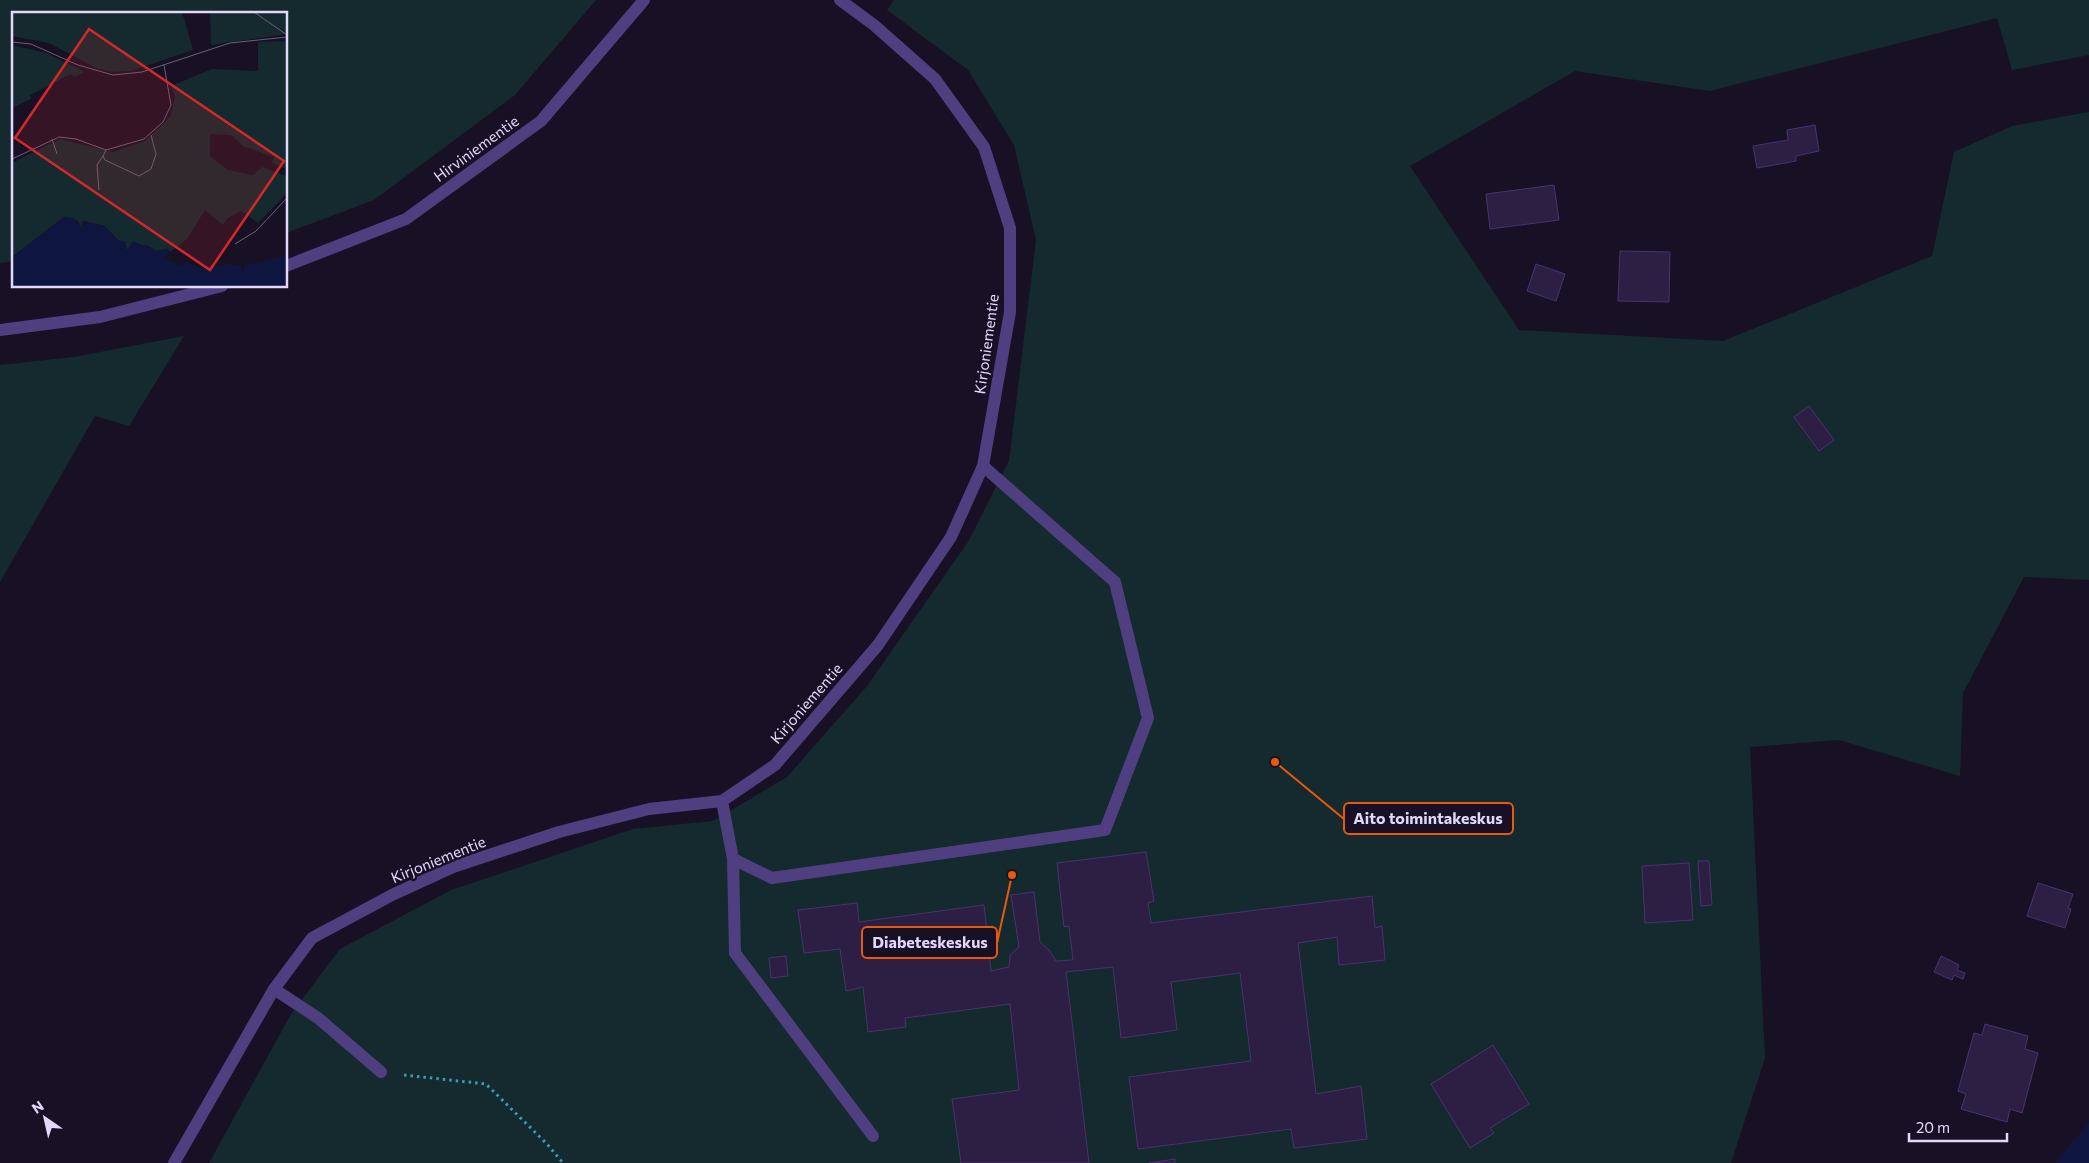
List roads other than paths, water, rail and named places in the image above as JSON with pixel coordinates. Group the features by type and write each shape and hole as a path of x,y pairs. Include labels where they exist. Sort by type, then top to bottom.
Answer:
{"street":[{"name":"Hirviniementie","path":"288,265 406,219 541,121 644,0"},
{"name":"Kirjoniementie","path":"174,1163 274,989 312,938 392,895 453,867 559,832 649,809 722,801 775,765 878,645 951,537 983,466 1010,312 1010,228 984,146 935,78 874,25 840,0"},
{"path":"0,330 100,317 214,288"},
{"path":"733,859 772,878 1105,830 1148,718 1115,582 983,466"},
{"path":"722,801 733,859 735,953 873,1136"},
{"path":"274,989 318,1018 381,1072"}],"place":[{"name":"Aito toimintakeskus","path":"1275,762"},
{"name":"Diabeteskeskus","path":"1012,875"}]}
